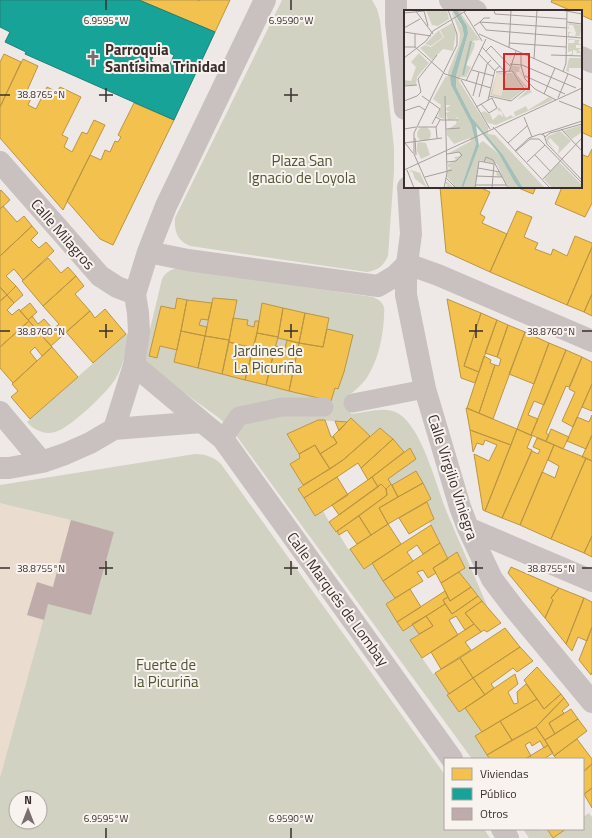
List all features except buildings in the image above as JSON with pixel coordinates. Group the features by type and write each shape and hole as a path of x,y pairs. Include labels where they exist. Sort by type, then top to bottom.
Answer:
{"street":[{"path":"114,429 134,365 139,332 135,294 148,252 166,206 265,0"},
{"path":"396,0 396,22 404,99"},
{"path":"450,0 474,10"},
{"path":"582,57 592,62"},
{"name":"Calle Milagros","path":"0,162 100,276 117,287 135,294"},
{"path":"148,252 188,260 378,286 395,276 407,264 411,234 408,188"},
{"path":"407,264 438,275 592,341"},
{"name":"Calle Virgilio Viniegra","path":"407,264 406,295 425,389 460,507 468,528 492,579 514,608 592,702"},
{"name":"Calle Marqués de Lombay","path":"134,365 223,439 451,758"},
{"path":"353,403 425,389"},
{"path":"223,439 239,416 282,407 324,407"},
{"path":"0,412 42,462"},
{"path":"0,468 9,468 42,462 90,443 114,429 202,422"},
{"path":"468,528 592,581"}],"green space":[{"name":"Plaza San Ignacio de Loyola","path":"282,0 372,0 377,9 380,20 394,148 394,171 388,256 378,269 367,272 190,246 182,241 177,235 175,218"},
{"name":"Jardines de La Picuriña","path":"177,268 373,297 379,300 382,304 384,308 384,317 379,349 374,365 366,379 348,396 351,414 376,410 388,410 399,414 408,422 422,446 448,515 488,608 459,572 465,567 457,552 448,559 429,522 434,519 427,502 431,499 416,471 392,485 388,479 410,449 404,452 393,439 380,428 370,436 351,419 347,422 318,420 288,434 300,458 290,464 303,485 298,489 315,516 323,511 335,532 337,531 348,549 350,549 364,569 372,563 395,598 386,604 402,630 412,624 419,634 410,640 433,674 435,673 459,712 465,708 482,732 476,736 489,758 471,758 229,427 219,418 147,366 145,350 162,279 172,270"},
{"path":"126,334 129,334 119,373 112,384 88,409 69,424 51,433 40,431 27,422"},
{"name":"Fuerte de la Picuriña","path":"195,454 209,456 215,459 221,464 444,774 444,830 485,830 490,838 0,838 0,485"},
{"path":"589,813 592,817 592,838 553,838 565,830 584,830 584,816"},
{"path":"524,830 542,831 548,830 553,838 529,838"}],"sand":[{"path":"0,503 71,520 0,778"}],"place":[{"name":"Parroquia Santísima Trinidad","path":"93,58"}]}
